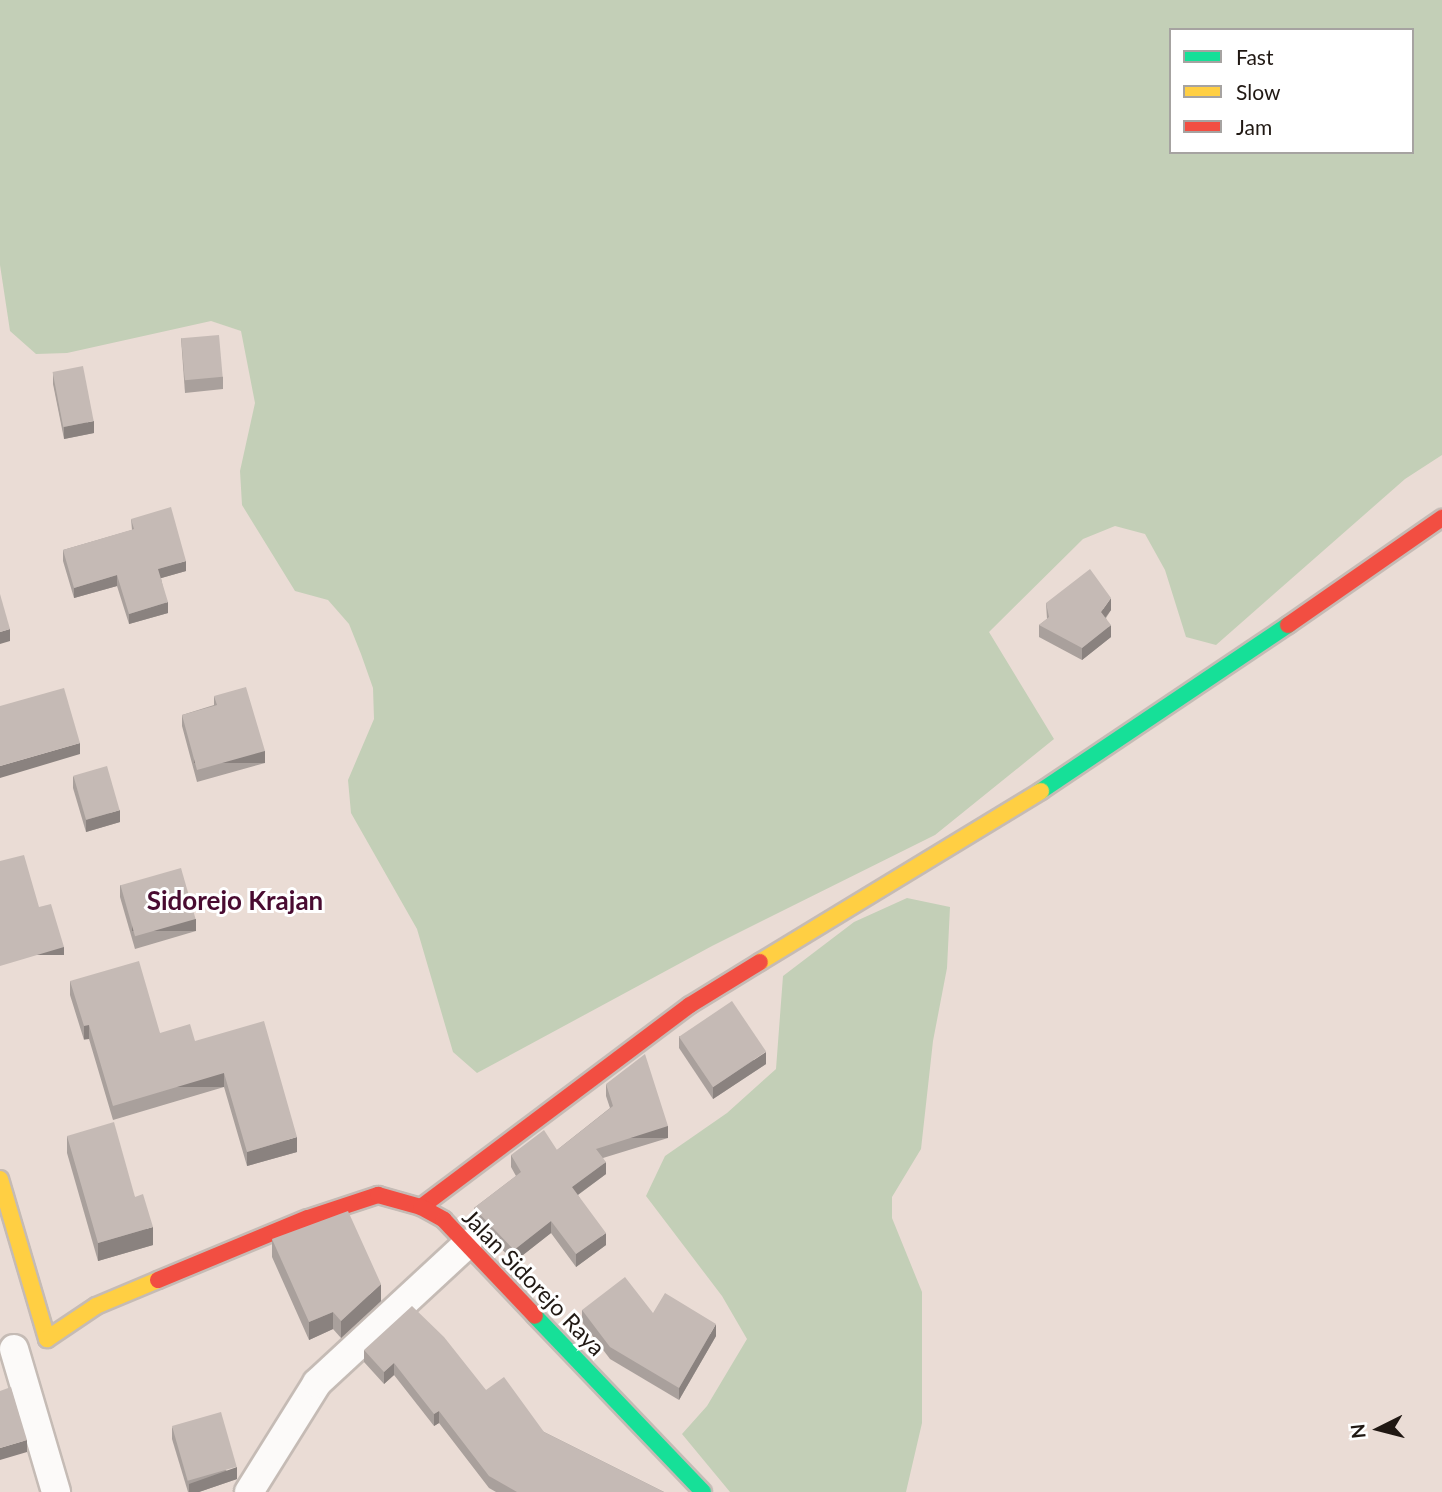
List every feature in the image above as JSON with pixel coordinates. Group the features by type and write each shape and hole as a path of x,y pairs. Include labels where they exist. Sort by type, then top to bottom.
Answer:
{"street":[{"path":"421,1207 690,1005 1101,755 1442,518"},
{"path":"0,1179 42,1328 7,1351 56,1492"},
{"name":"Jalan Sidorejo Raya","path":"42,1328 309,1218 378,1195 421,1207 444,1220 703,1492"},
{"path":"249,1492 317,1383 467,1244"}],"green space":[{"path":"0,0 1442,0 1442,455 1405,479 1216,645 1186,637 1165,570 1145,534 1115,526 1083,539 989,632 1054,739 935,835 712,946 477,1073 453,1052 417,929 351,813 348,780 374,719 373,688 349,624 328,600 295,591 242,505 240,471 255,403 241,331 211,321 67,353 36,354 10,331 0,265"},
{"path":"907,898 950,907 947,968 933,1041 921,1149 892,1197 892,1218 922,1292 922,1423 906,1492 730,1492 682,1434 707,1406 747,1339 722,1296 646,1196 665,1156 727,1113 776,1069 783,976 854,922"}],"building":[{"path":"219,335 223,377 185,380 181,338"},
{"path":"83,366 94,421 63,427 53,372"},
{"path":"171,507 186,561 158,569 168,602 129,614 117,575 74,588 63,550 134,529 131,519"},
{"path":"1090,569 1111,598 1101,612 1111,625 1082,648 1039,625 1049,617 1046,603"},
{"path":"0,594 10,629 0,632"},
{"path":"246,687 265,751 197,770 182,715 217,705 214,696"},
{"path":"64,688 80,743 0,766 0,706"},
{"path":"107,766 120,810 86,820 73,776"},
{"path":"24,855 39,907 51,904 64,947 0,966 0,861"},
{"path":"181,868 196,919 135,936 120,885"},
{"path":"139,961 160,1033 190,1024 195,1041 264,1021 297,1137 247,1152 224,1073 113,1106 89,1025 84,1026 70,981"},
{"path":"732,1001 766,1052 713,1087 679,1037"},
{"path":"645,1054 668,1126 596,1149 606,1162 572,1187 606,1233 576,1254 551,1221 514,1250 474,1208 521,1172 511,1155 544,1130 557,1150 613,1106 606,1084"},
{"path":"114,1122 135,1197 143,1194 153,1227 98,1243 67,1136"},
{"path":"348,1211 381,1284 341,1321 333,1312 309,1322 272,1239"},
{"path":"625,1277 653,1313 665,1293 716,1324 679,1388 610,1347 582,1310"},
{"path":"412,1306 444,1337 486,1390 504,1377 544,1432 664,1492 517,1492 489,1476 439,1411 434,1414 394,1363 384,1372 364,1350"},
{"path":"11,1387 27,1440 0,1448 0,1391"},
{"path":"221,1412 237,1467 188,1481 172,1426"}],"traffic: fast":[{"path":"1041,791 1288,625"},
{"path":"535,1316 703,1492"}],"traffic: slow":[{"path":"760,962 1041,791"},
{"path":"0,1179 47,1339 96,1306 158,1280"}],"traffic: jam":[{"path":"1288,625 1442,518"},
{"path":"421,1207 690,1005 760,962"},
{"path":"158,1280 308,1218 378,1195 421,1207 444,1220 535,1316"}],"district":[{"name":"Sidorejo Krajan","path":"235,901"}]}
